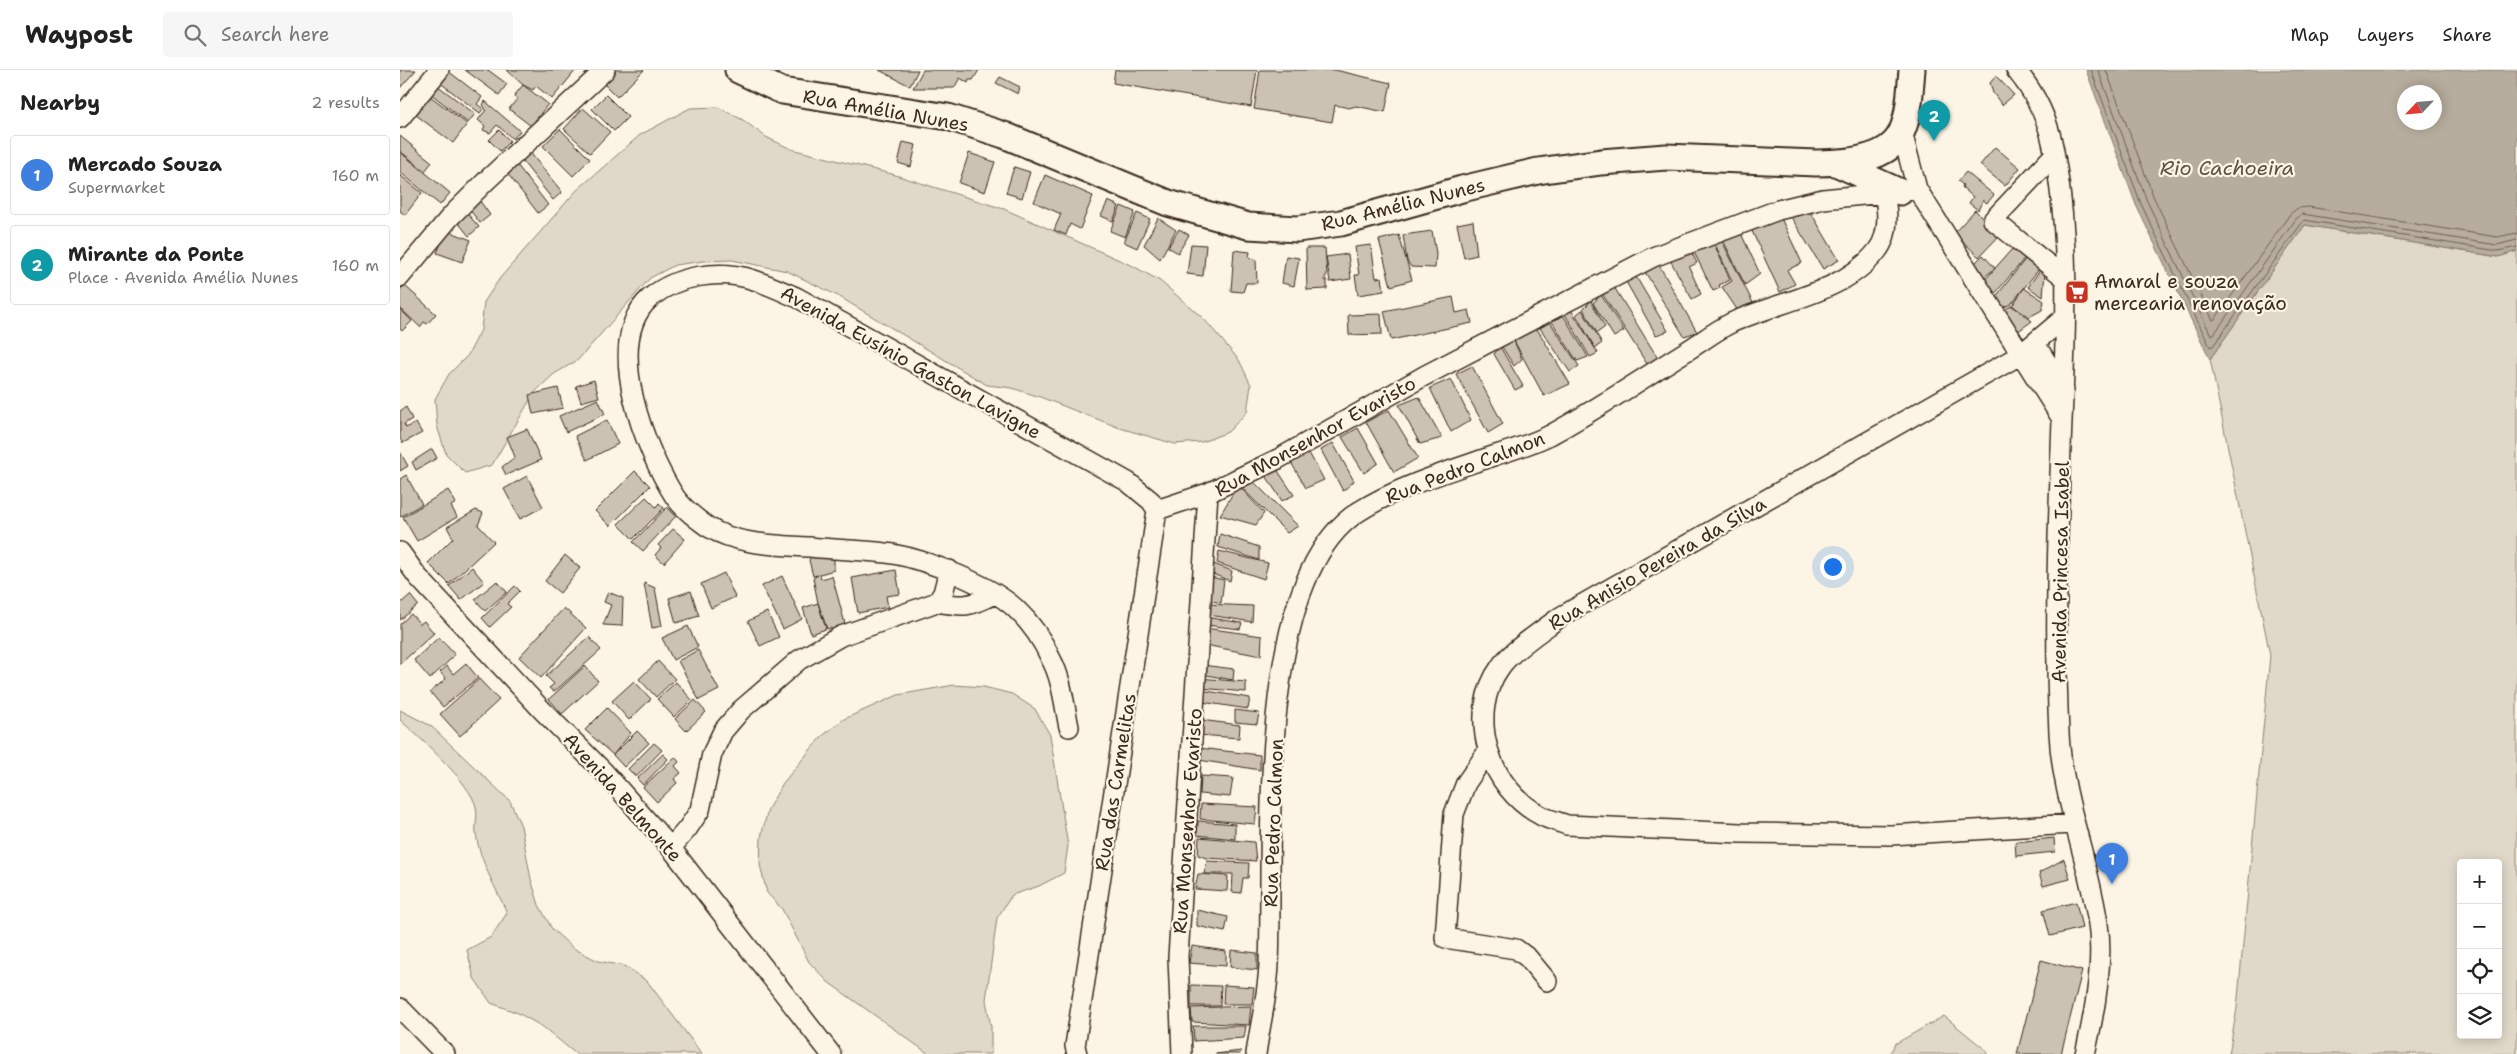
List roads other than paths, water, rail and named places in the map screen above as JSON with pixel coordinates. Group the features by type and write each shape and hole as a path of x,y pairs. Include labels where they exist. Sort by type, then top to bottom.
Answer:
{"main road":[{"name":"Rua Amélia Nunes","path":"738,70 782,90 948,117 1004,135 1168,203 1248,226 1297,230 1341,224 1462,189 1538,171 1601,162 1666,157 1836,163 1869,157 1885,150 1904,122"},
{"path":"1904,122 1912,70"},
{"path":"1836,163 1900,191"}],"street":[{"path":"400,118 439,70"},
{"path":"400,277 451,216 606,70"},
{"name":"Avenida Princesa Isabel","path":"2016,70 2032,90 2043,112 2054,155 2066,278 2057,615 2059,735 2064,778 2073,824 2099,926 2099,960 2085,1054"},
{"path":"1904,122 1900,191 2028,350 2064,390"},
{"path":"2054,155 1993,220 2066,278"},
{"name":"Rua Monsenhor Evaristo","path":"1182,1054 1178,957 1208,493 1278,458 1424,376 1653,257 1778,210 1823,199 1900,191"},
{"name":"Rua Pedro Calmon","path":"1256,1054 1266,1000 1269,966 1270,800 1284,665 1290,624 1322,547 1336,530 1357,513 1386,497 1428,478 1549,435 1730,324 1834,284 1857,269 1878,250 1886,233 1887,210 1900,191"},
{"name":"Avenida Eusínio Gaston Lavigne","path":"1069,726 1062,690 1052,660 1034,629 1015,607 994,594 949,570 894,554 766,544 736,539 708,527 676,500 651,454 637,415 628,366 632,326 642,306 658,292 684,279 716,275 752,279 798,298 1128,482 1151,501 1157,510"},
{"name":"Rua Anisio Pereira da Silva","path":"2064,318 2028,350 1560,617 1501,665 1487,694 1483,721 1488,750 1501,778 1520,800 1542,816 1567,824 1740,832 1890,835 2073,824"},
{"path":"2028,350 2062,420"},
{"path":"1157,510 1208,493"},
{"name":"Rua das Carmelitas","path":"1077,1054 1075,1046 1157,510"},
{"name":"Avenida Belmonte","path":"400,552 418,577 603,771 671,848 831,1054"},
{"path":"937,602 943,592 949,570"},
{"path":"671,848 700,810 712,754 723,730 755,697 799,660 841,636 937,602 963,607 972,606 994,594"},
{"path":"1488,750 1466,783 1454,814 1445,938 1516,950 1528,958 1547,981"},
{"path":"400,1008 445,1054"}],"water":[{"name":"Rio Cachoeira","path":"2086,70 2517,70 2517,251 2499,257 2305,225 2210,359 2136,205"}],"place":[{"name":"Mirante da Ponte","path":"1934,141"},
{"name":"Amaral e souza mercearia renovação","path":"2077,292"},
{"name":"Mercado Souza","path":"2112,884"}]}
